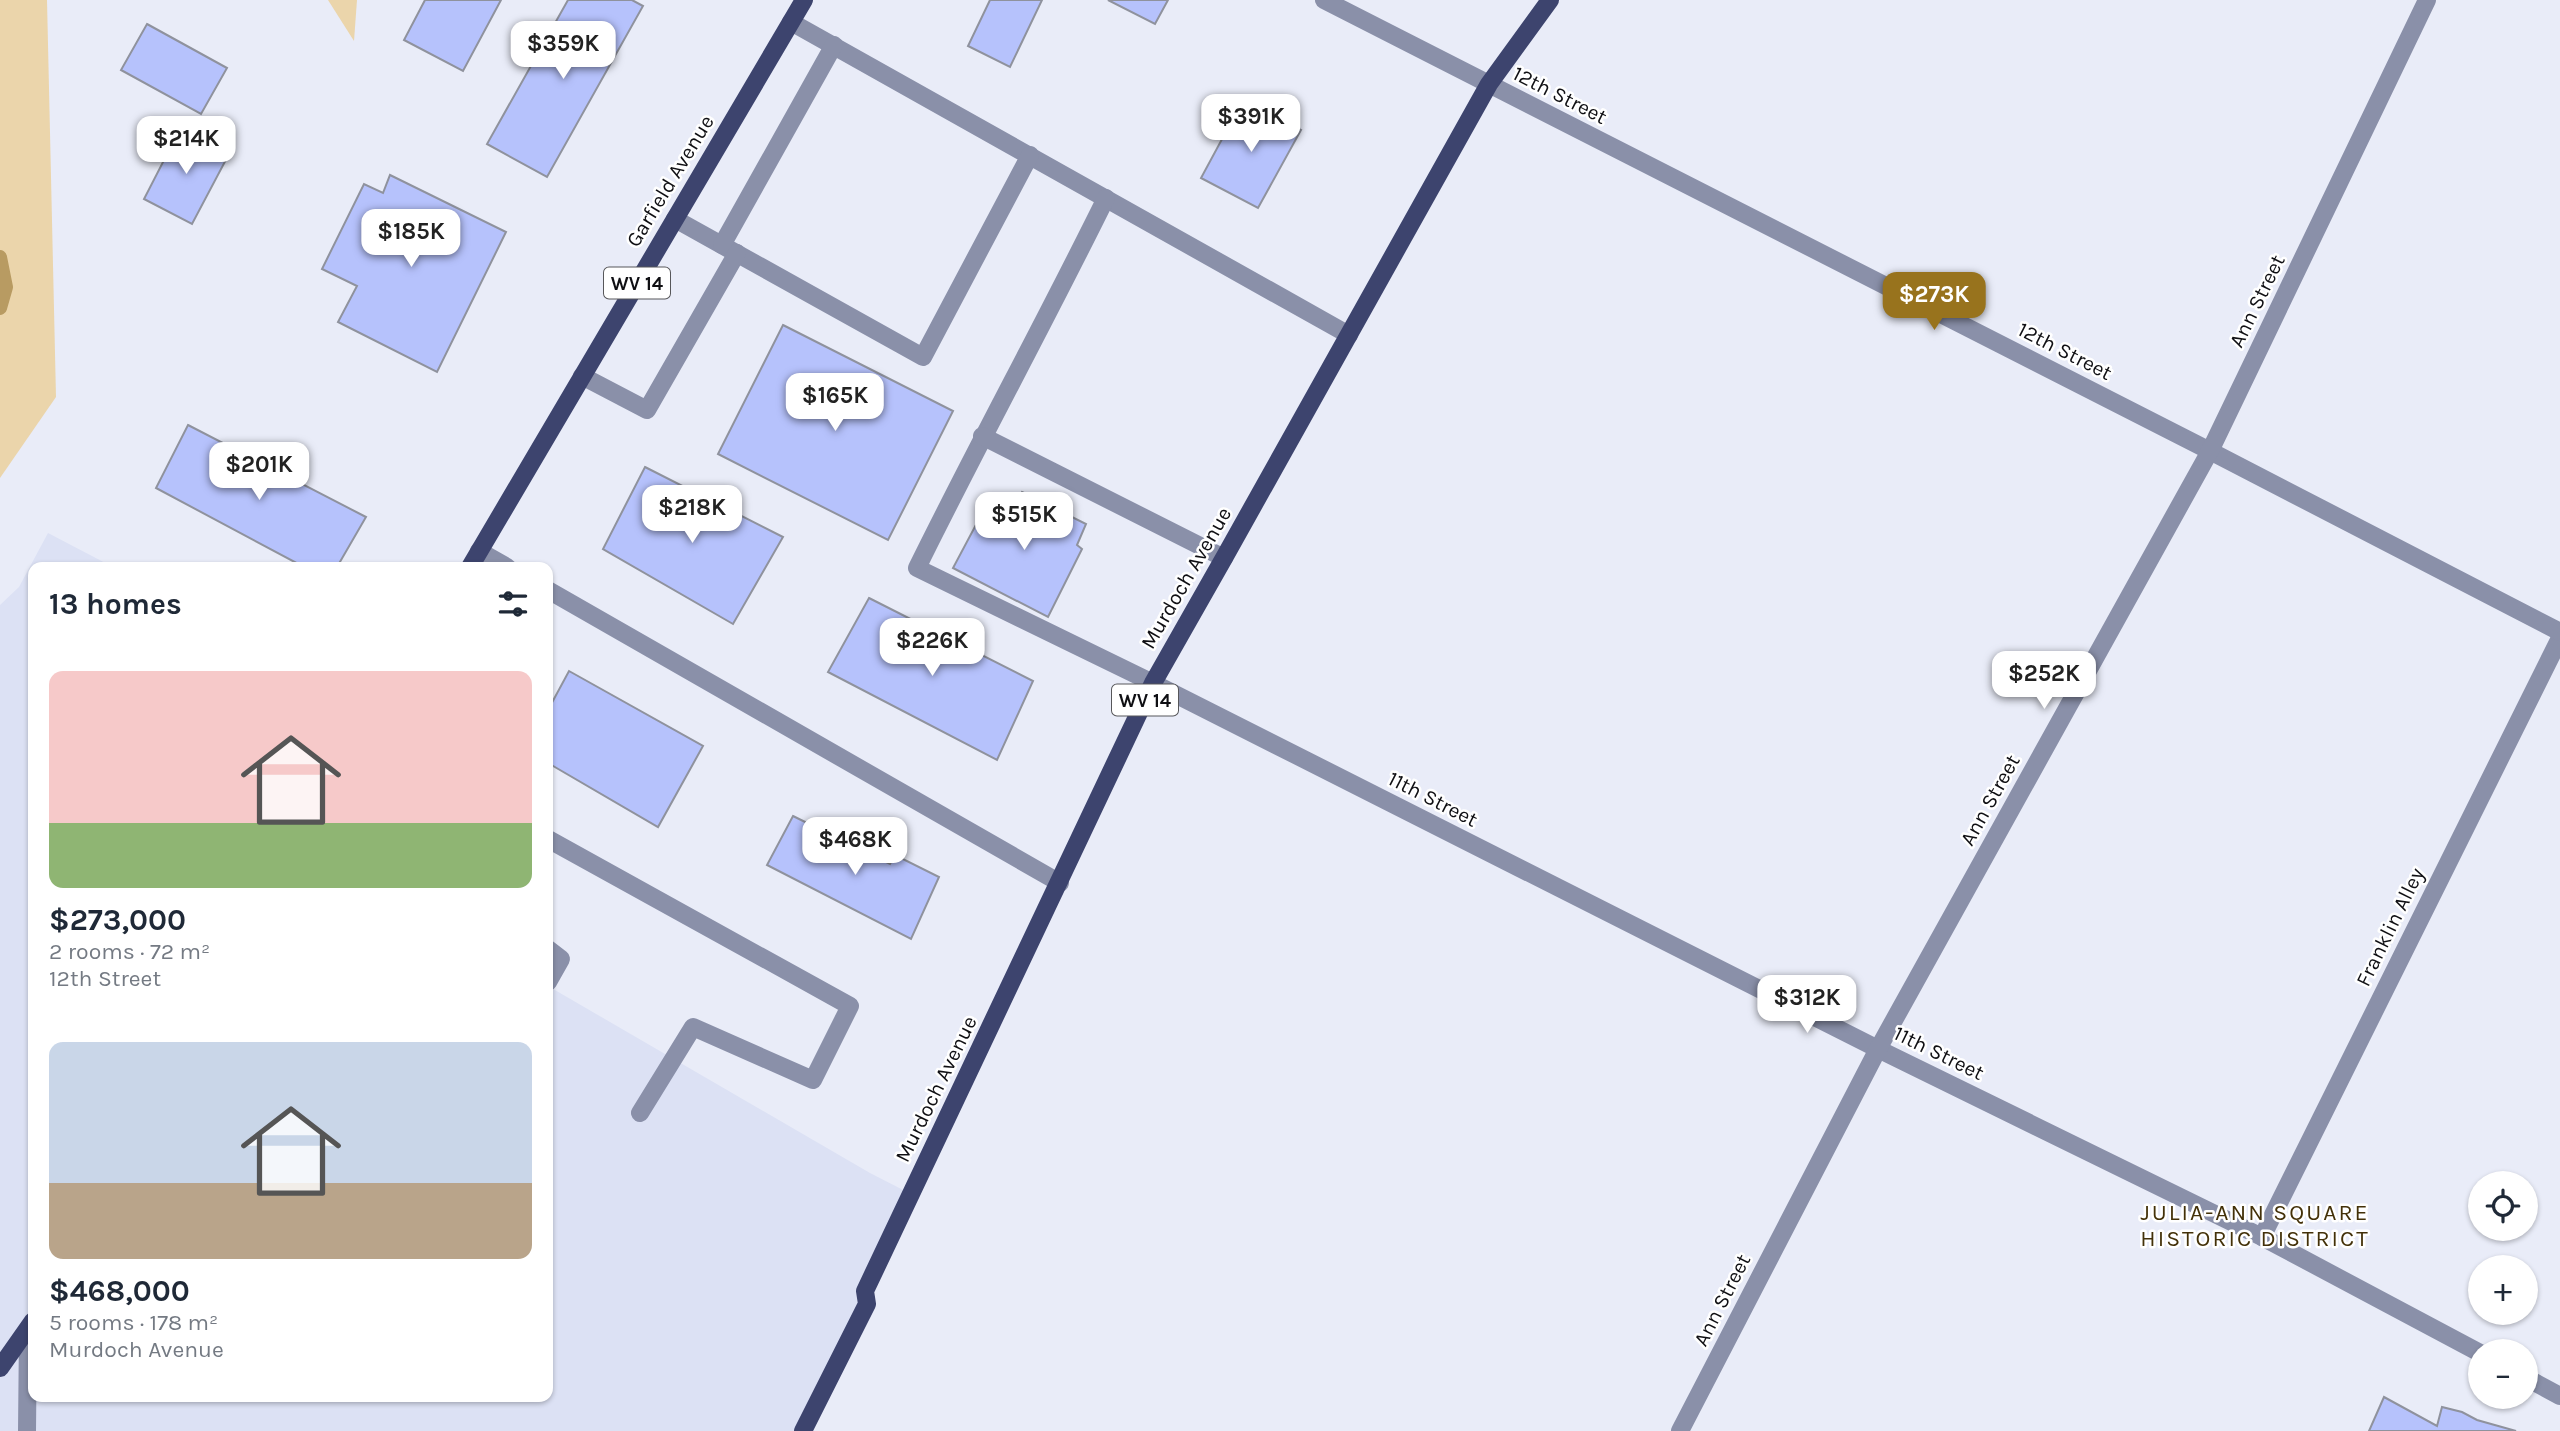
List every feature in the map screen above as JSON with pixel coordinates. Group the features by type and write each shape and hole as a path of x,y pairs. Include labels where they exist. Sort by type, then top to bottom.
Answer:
{"main road":[{"name":"Garfield Avenue","path":"473,562 804,0"},
{"name":"Murdoch Avenue","path":"803,1431 867,1304 865,1291 1153,683 1489,84 1550,0"},
{"path":"0,1368 28,1330"}],"street":[{"name":"12th Street","path":"1324,0 2560,632"},
{"name":"Ann Street","path":"1680,1431 1878,1049 2210,451 2427,0"},
{"path":"791,22 1349,335"},
{"path":"582,376 647,410 834,45"},
{"path":"675,219 923,356 1030,155"},
{"path":"1106,198 1045,322 982,436 1224,558"},
{"name":"11th Street","path":"982,436 916,568 1153,683 1878,1049 2262,1237 2468,1347"},
{"path":"479,551 498,562"},
{"path":"553,593 1060,883"},
{"name":"Franklin Alley","path":"2262,1237 2560,638"},
{"path":"553,842 850,1006 813,1080 693,1027 640,1113"},
{"path":"553,953 561,959 553,973"},
{"path":"2538,1384 2560,1396"},
{"path":"27,1431 28,1402"}],"shaded area":[{"path":"0,0 47,0 56,397 0,478"},
{"path":"328,0 357,0 354,41"},
{"path":"48,533 103,562 32,562"},
{"path":"28,570 28,1402 553,1402 553,989 870,1173 911,1194 803,1431 0,1431 0,605 19,587"}],"building":[{"path":"425,0 501,0 463,71 404,40"},
{"path":"568,0 632,0 643,6 547,177 487,144"},
{"path":"990,0 1042,0 1010,67 968,46"},
{"path":"1108,0 1168,0 1155,24"},
{"path":"147,24 227,68 201,114 121,70"},
{"path":"1242,102 1301,130 1258,208 1201,178"},
{"path":"180,129 229,154 192,224 144,199"},
{"path":"390,175 506,232 437,372 338,322 357,286 322,269 364,184 383,193"},
{"path":"783,325 953,411 888,540 718,454"},
{"path":"188,425 366,517 340,562 295,562 156,488"},
{"path":"645,467 783,537 733,624 603,549"},
{"path":"1022,492 1086,524 1077,545 1082,549 1048,617 953,568 987,504 1012,514"},
{"path":"869,598 1033,681 997,760 828,672"},
{"path":"569,671 703,746 658,827 553,766 553,701"},
{"path":"793,816 890,864 895,855 939,877 911,939 767,865"},
{"path":"2384,1397 2437,1426 2442,1407 2516,1431 2369,1431"}],"waterway":[{"path":"0,257 6,287 0,308"}],"district":[{"name":"JULIA-ANN SQUARE HISTORIC DISTRICT","path":"2255,1225"}]}
